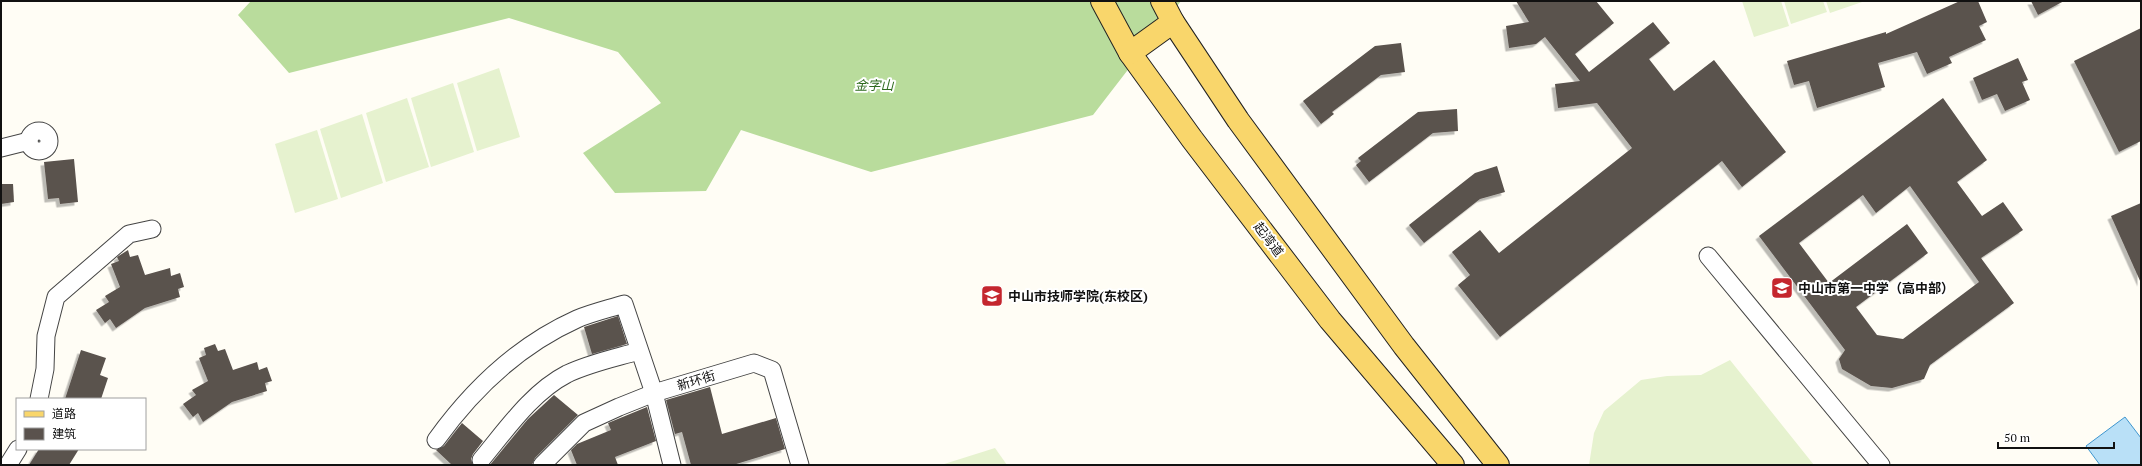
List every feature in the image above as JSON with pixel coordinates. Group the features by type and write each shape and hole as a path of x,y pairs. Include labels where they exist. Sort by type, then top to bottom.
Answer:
{"main road":[{"name":"起湾道","path":"1102,1 1130,53 1192,139 1330,320 1453,465"},
{"path":"1162,1 1173,22 1256,145 1404,346 1498,465"},
{"path":"1130,53 1173,22"}],"street":[{"path":"1,148 28,141"},
{"path":"39,398 45,369 46,336 56,297 129,234 152,229"},
{"path":"1708,256 1881,465"},
{"path":"436,440 454,415 488,379 525,349 577,319 624,304 654,393 672,465"},
{"path":"481,460 514,421 545,390 561,379 588,365 640,351"},
{"name":"新环街","path":"542,465 584,423 654,393 754,363 772,370 800,465"},
{"path":"8,465 17,450"}],"green space":[{"name":"金字山","path":"251,1 1181,1 1093,115 871,172 741,130 706,191 615,193 583,153 661,103 618,52 509,18 289,73 238,15"},
{"path":"1742,1 1781,1 1789,26 1754,37"},
{"path":"1784,1 1823,1 1827,12 1791,24"},
{"path":"1826,1 1865,1 1830,13"},
{"path":"499,68 520,137 477,151 457,83"},
{"path":"453,83 474,152 431,167 411,98"},
{"path":"407,98 429,167 386,182 366,113"},
{"path":"362,114 383,183 341,198 320,129"},
{"path":"317,130 338,199 295,213 275,144"},
{"path":"1730,360 1814,465 1589,465 1594,433 1604,411 1641,380 1667,376 1701,375"},
{"path":"995,448 1007,465 941,465"}],"water":[{"path":"2125,417 2141,438 2141,465 2100,465 2086,446"}],"building":[{"path":"1516,1 1596,1 1614,23 1575,54 1589,72 1653,22 1670,43 1649,59 1674,91 1714,60 1786,152 1742,187 1722,161 1500,337 1458,285 1470,275 1452,252 1480,230 1499,253 1632,148 1597,103 1558,108 1555,84 1580,81 1545,37 1536,44 1509,48 1506,26 1529,22"},
{"path":"1960,1 1978,1 1987,22 1979,26 1986,40 1949,57 1952,63 1927,74 1917,52 1878,63 1885,87 1817,108 1809,81 1794,85 1787,61 1886,32 1886,34"},
{"path":"2031,1 2064,1 2038,15"},
{"path":"2141,28 2141,141 2119,152 2074,61"},
{"path":"1401,43 1405,72 1381,75 1332,112 1334,114 1321,124 1303,101 1375,46"},
{"path":"2018,58 2028,80 2022,82 2030,100 2005,111 1997,94 1982,100 1973,78"},
{"path":"1943,98 1987,160 1957,182 1982,216 2003,202 2023,230 1981,258 2014,303 1930,365 1924,379 1892,388 1871,386 1842,369 1839,359 1845,350 1759,236","holes":["1910,186 1979,282 1903,339 1877,335 1856,307 1928,253 1907,224 1829,283 1799,243 1863,195 1876,213"]},
{"path":"1457,109 1458,131 1433,133 1369,182 1356,165 1361,161 1358,158 1418,112"},
{"path":"74,159 78,202 60,204 59,198 48,199 44,162"},
{"path":"1497,166 1505,192 1480,199 1424,243 1409,225 1475,173"},
{"path":"1,184 13,184 14,202 1,204"},
{"path":"2141,203 2141,283 2111,216"},
{"path":"128,250 130,257 138,255 145,275 170,268 171,276 180,273 184,287 178,289 180,297 145,308 116,328 110,319 105,323 96,310 109,302 105,296 120,287 111,264 119,261 117,257"},
{"path":"618,316 627,344 592,354 584,327"},
{"path":"215,344 218,351 225,349 233,370 257,362 259,370 267,367 272,381 265,383 267,391 232,402 203,422 198,413 193,417 183,404 196,395 192,390 208,381 199,358 206,355 204,348"},
{"path":"81,350 106,358 100,375 108,378 101,398 65,398"},
{"path":"710,387 722,434 776,418 785,449 733,465 691,465 682,432 675,434 666,400"},
{"path":"554,395 578,415 535,458 532,465 490,465 528,419"},
{"path":"647,407 656,441 615,457 618,465 577,465 571,450 577,444 611,430 608,423"},
{"path":"462,423 483,441 473,454 471,459 473,465 452,465 436,450 444,446"},
{"path":"38,450 78,450 69,465 29,465"}],"place":[{"name":"中山市第一中学（高中部）","path":"1782,288"},
{"name":"中山市技师学院(东校区)","path":"992,296"}]}
